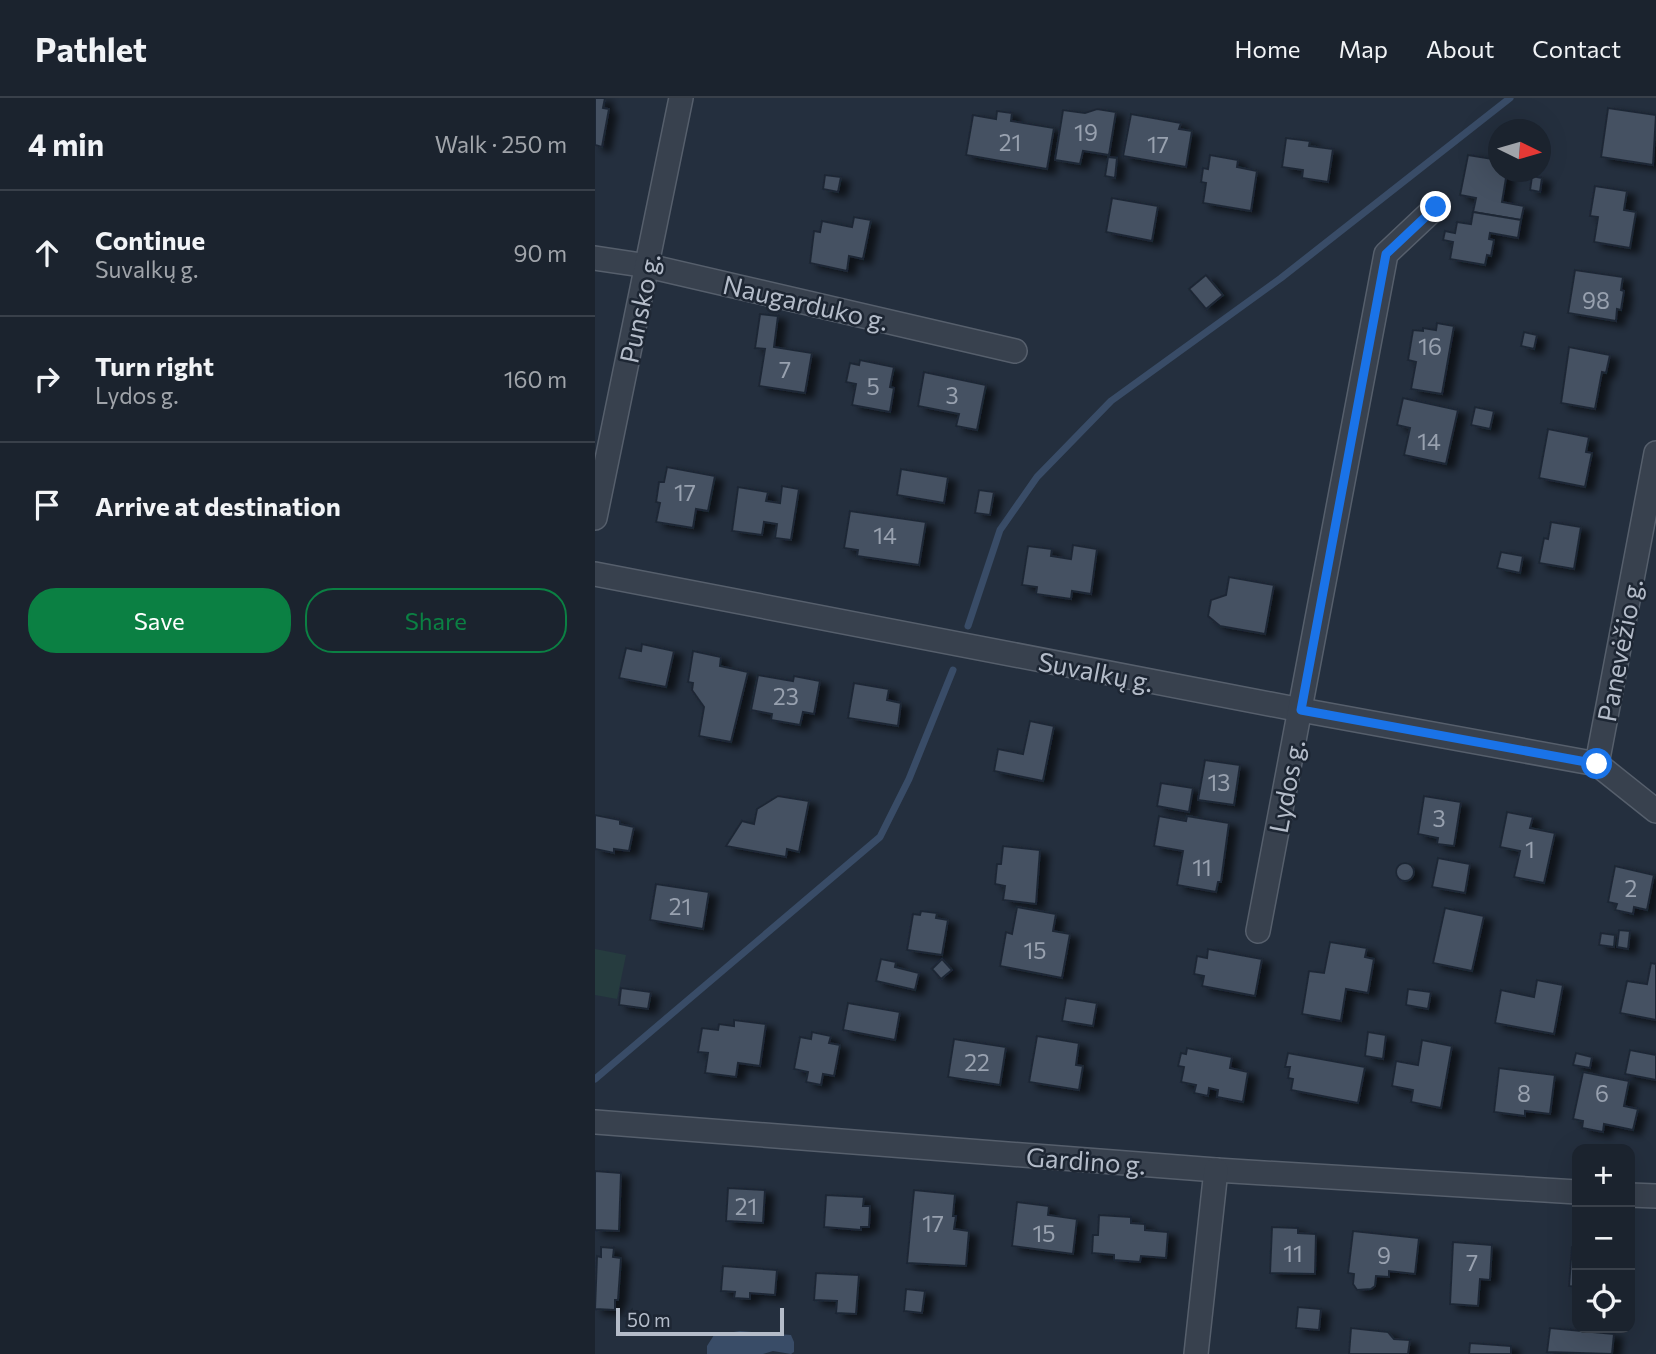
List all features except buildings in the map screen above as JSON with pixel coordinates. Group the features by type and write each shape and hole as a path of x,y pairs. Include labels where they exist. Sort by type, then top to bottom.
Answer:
{"street":[{"name":"Punsko g.","path":"595,518 681,98"},
{"name":"Lydos g.","path":"1258,931 1386,254 1436,207"},
{"name":"Naugarduko g.","path":"595,258 648,266 1015,351"},
{"name":"Panevėžio g.","path":"1597,764 1656,453"},
{"name":"Suvalkų g.","path":"595,574 1597,764"},
{"path":"1597,764 1656,811"},
{"name":"Gardino g.","path":"595,1122 1216,1170 1572,1192"},
{"path":"1196,1354 1216,1170"},
{"path":"1635,1195 1656,1196"}],"green space":[{"path":"595,949 626,955 617,999 595,995"}],"water":[{"path":"740,1331 791,1335 794,1352 707,1354 707,1346 714,1335"}],"waterway":[{"path":"968,626 1000,530 1037,477 1111,401 1281,278 1510,98"},
{"path":"595,1079 880,837 909,779 953,670"}],"route":[{"path":"1436,207 1386,254 1301,710 1597,764"}]}
